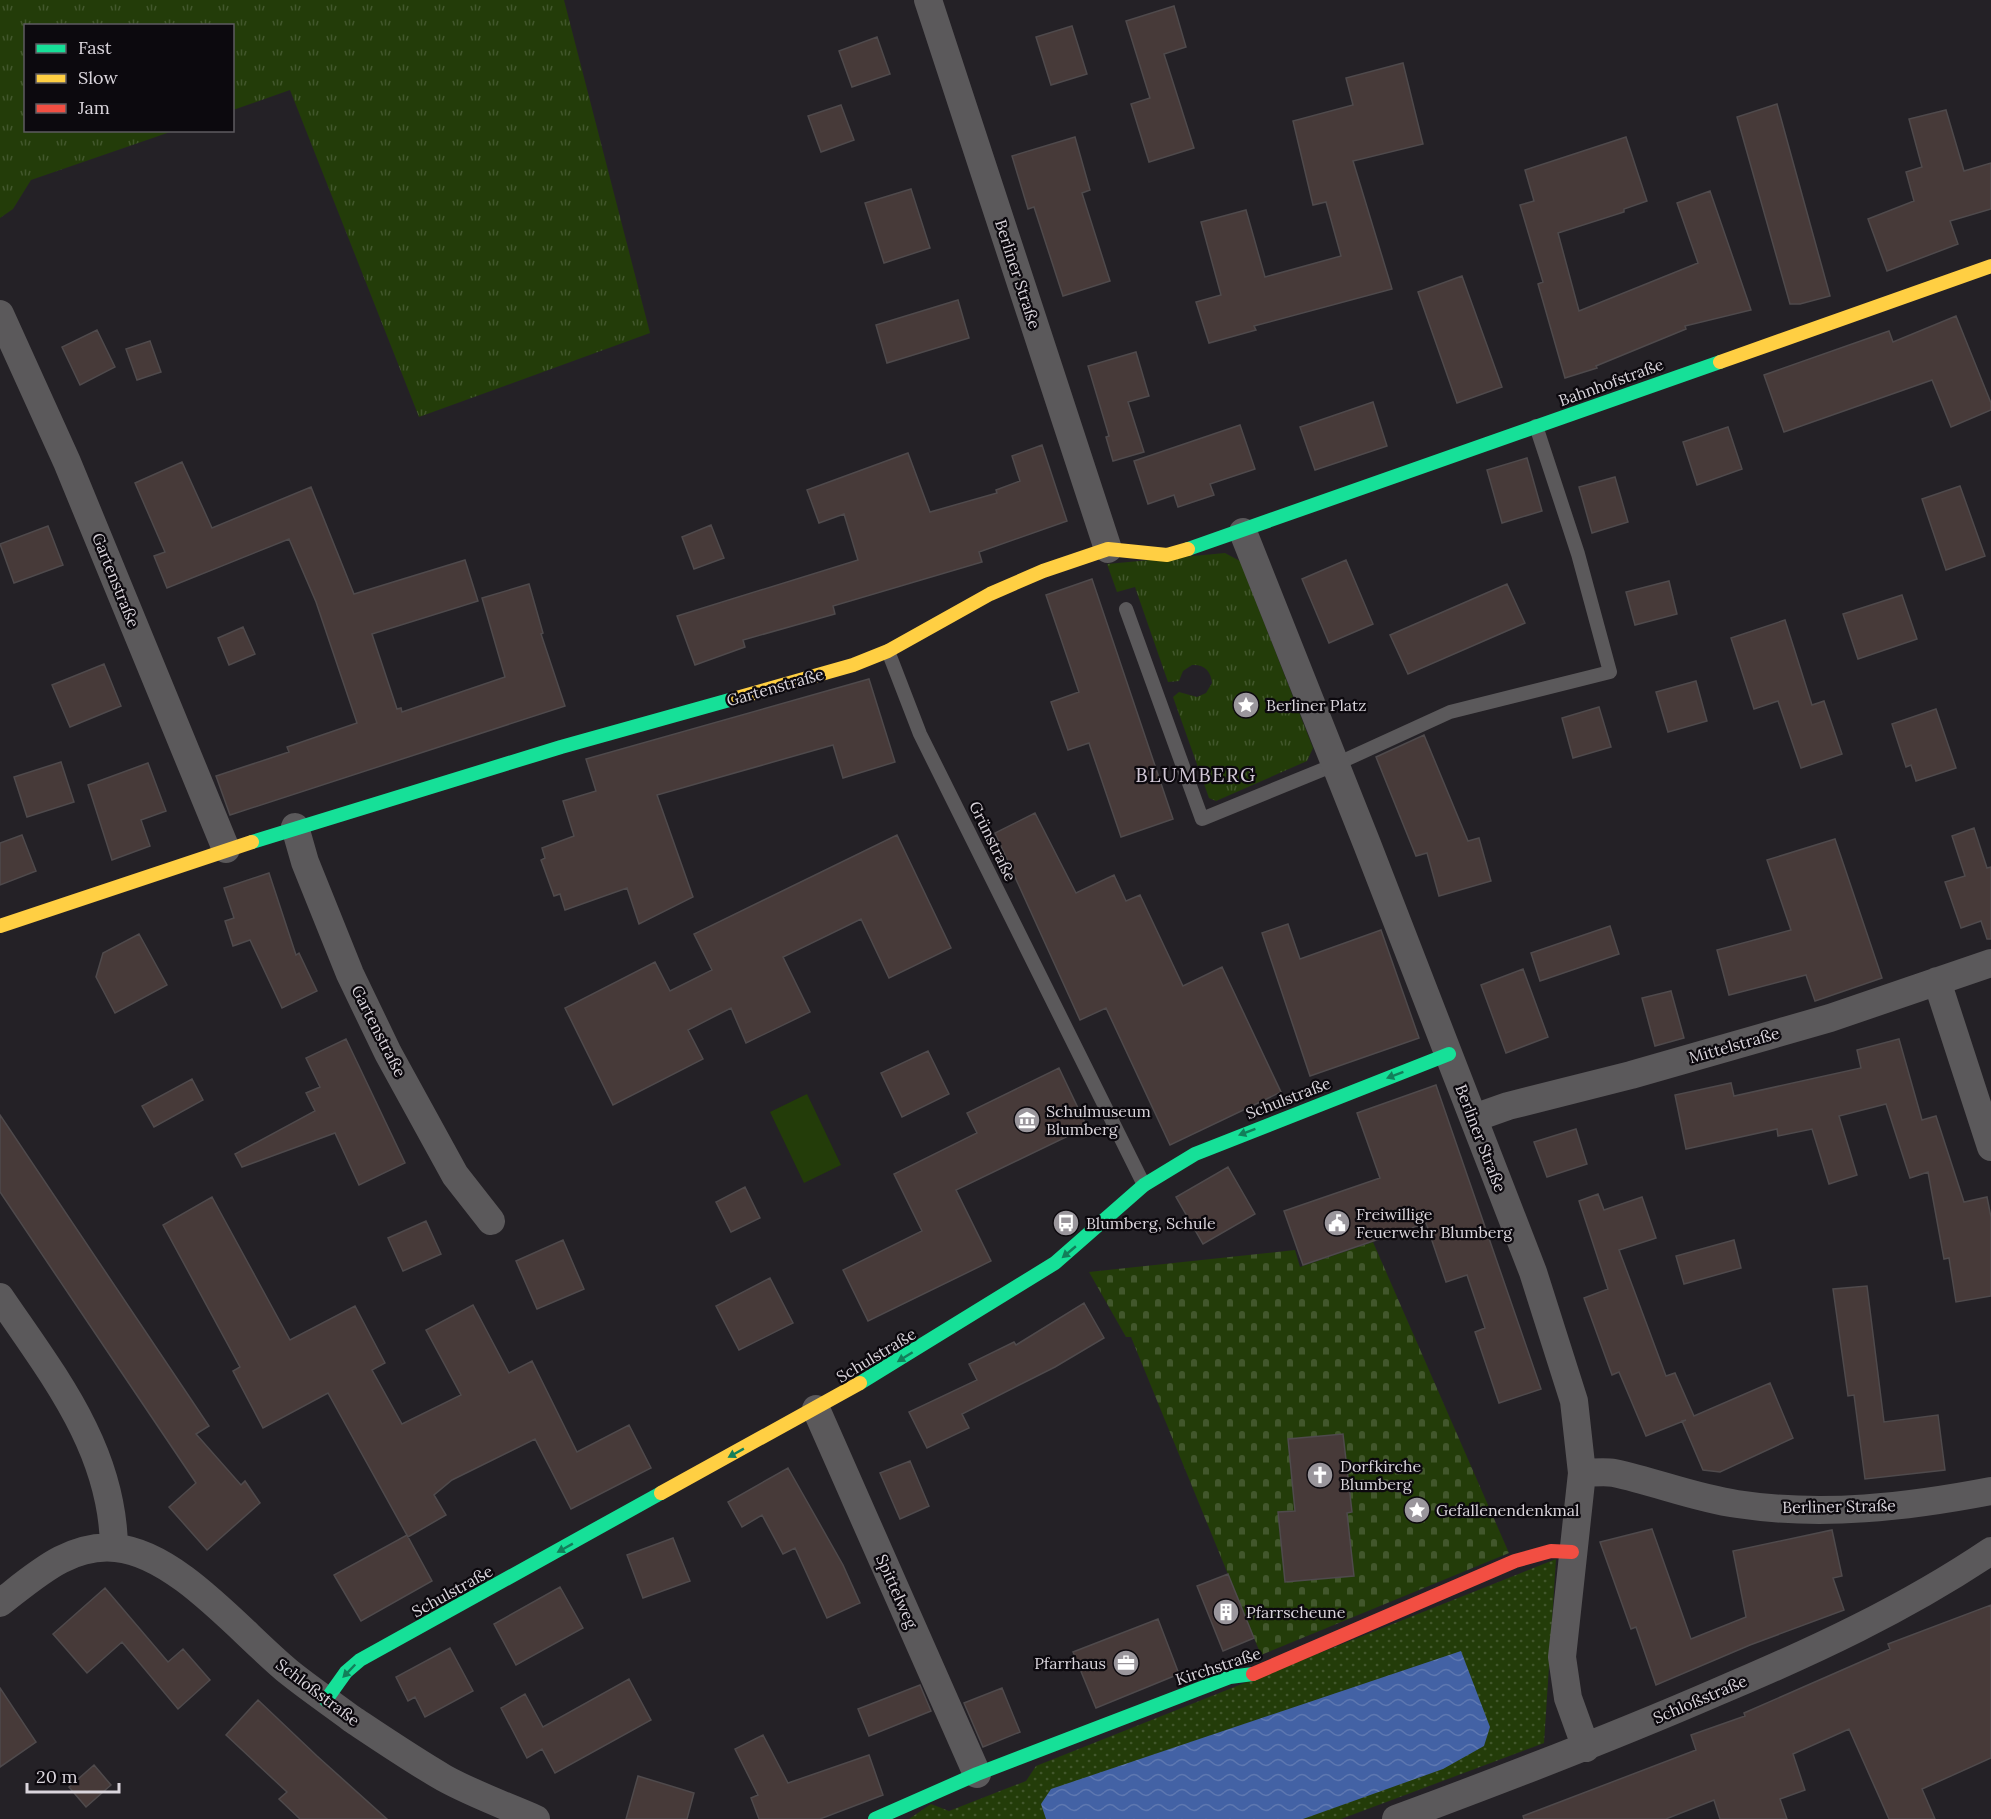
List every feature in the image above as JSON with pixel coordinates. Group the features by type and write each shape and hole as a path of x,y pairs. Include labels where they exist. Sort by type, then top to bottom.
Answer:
{"street":[{"name":"Berliner Straße","path":"928,0 1108,549"},
{"name":"Bahnhofstraße","path":"1243,532 1991,266"},
{"name":"Gartenstraße","path":"0,314 67,462 226,849"},
{"name":"Gartenstraße","path":"0,926 295,827 561,747 826,673 888,651 990,594 1042,571 1108,549 1167,555 1243,532"},
{"path":"1243,532 1334,765"},
{"name":"Berliner Straße","path":"1334,765 1367,844 1533,1272 1574,1401 1582,1473 1562,1657 1568,1698 1586,1748"},
{"name":"Gartenstraße","path":"295,827 305,862 350,974 388,1053 455,1176 491,1221"},
{"name":"Mittelstraße","path":"1474,1118 1508,1106 1631,1075 1830,1018 1991,963"},
{"path":"1937,981 1991,1147"},
{"name":"Schulstraße","path":"326,1700 346,1672 360,1660 816,1409 882,1371 1056,1263 1144,1185 1196,1154 1231,1138 1449,1054"},
{"path":"0,1297 71,1401 90,1439 107,1483 114,1524 114,1548"},
{"name":"Spittelweg","path":"816,1409 977,1774"},
{"name":"Berliner Straße","path":"1582,1473 1612,1472 1688,1495 1738,1504 1795,1510 1883,1507 1937,1501 1991,1491"},
{"name":"Schloßstraße","path":"0,1604 54,1562 78,1552 114,1548 136,1551 180,1575 291,1674 326,1700 446,1779 536,1819"},
{"name":"Kirchstraße","path":"874,1819 977,1774 1230,1677 1253,1674 1515,1561 1551,1551 1572,1552"},
{"name":"Schloßstraße","path":"1396,1819 1586,1748 1823,1647 1956,1575 1991,1551"}],"lane":[{"path":"1126,609 1202,819 1334,765 1450,712 1610,672 1578,554 1536,426"},
{"name":"Grünstraße","path":"888,651 920,734 1076,1044 1144,1185"}],"green space":[{"path":"0,0 564,0 650,333 419,417 290,90 234,110 234,24 24,24 24,132 170,132 31,180 13,209 0,218"},
{"path":"1225,553 1240,561 1313,748 1307,761 1216,801 1209,798 1173,697 1179,692 1197,697 1206,693 1212,683 1210,675 1203,667 1192,665 1183,671 1179,681 1168,682 1135,587 1117,592 1107,564"},
{"path":"807,1094 841,1165 804,1183 770,1112"},
{"path":"1373,1242 1509,1553 1261,1655 1131,1337 1126,1337 1089,1272 1295,1250 1300,1267"},
{"path":"1556,1559 1544,1743 1341,1819 909,1819 931,1804 949,1811 1026,1781 1036,1766"}],"water":[{"path":"1461,1651 1490,1727 1484,1746 1443,1769 1303,1819 1046,1819 1041,1804 1051,1789"}],"building":[{"path":"1174,6 1186,47 1164,54 1194,148 1149,162 1131,104 1150,98 1126,21"},
{"path":"1072,26 1087,74 1051,85 1036,37"},
{"path":"877,37 890,74 852,87 839,51"},
{"path":"1403,63 1423,144 1353,161 1392,289 1254,326 1256,330 1209,343 1196,302 1221,295 1201,222 1246,210 1265,277 1341,256 1326,202 1313,205 1293,121 1353,105 1346,78"},
{"path":"1777,104 1830,296 1800,304 1790,304 1737,117"},
{"path":"841,105 854,140 821,152 808,116"},
{"path":"1946,110 1964,171 1991,163 1991,209 1950,221 1958,244 1887,271 1868,219 1914,201 1906,172 1922,167 1909,119"},
{"path":"1075,137 1090,190 1082,193 1110,281 1063,296 1034,207 1028,209 1012,156"},
{"path":"1626,137 1647,201 1624,209 1624,212 1558,233 1579,311 1698,263 1677,203 1710,191 1751,310 1685,326 1686,329 1596,366 1597,368 1565,378 1538,284 1543,282 1520,205 1534,201 1525,170"},
{"path":"911,189 930,248 884,263 865,203"},
{"path":"1462,276 1502,387 1457,403 1418,292"},
{"path":"958,300 969,338 887,363 876,325"},
{"path":"1956,316 1991,403 1991,410 1951,427 1932,380 1784,432 1764,375 1889,331 1893,342"},
{"path":"97,330 115,367 80,385 62,347"},
{"path":"150,341 161,372 137,380 126,349"},
{"path":"1136,352 1149,396 1128,402 1144,452 1113,461 1106,437 1109,436 1088,366"},
{"path":"1373,402 1387,446 1315,470 1300,427"},
{"path":"1240,425 1255,469 1210,484 1214,495 1178,507 1174,495 1148,504 1134,461"},
{"path":"1728,427 1742,469 1697,485 1683,442"},
{"path":"1042,445 1067,521 979,552 982,562 833,606 835,614 743,640 745,647 695,665 677,616 858,560 844,514 819,523 807,490 908,453 930,512 997,493 996,490 1020,481 1012,456"},
{"path":"1527,458 1542,511 1502,523 1487,470"},
{"path":"182,462 212,528 311,487 354,594 465,560 478,601 372,634 397,709 401,708 402,712 505,677 482,598 529,584 543,633 541,634 565,706 230,815 216,776 289,752 287,747 357,723 316,602 289,539 167,588 154,556 165,552 135,483"},
{"path":"1615,477 1628,522 1592,533 1579,487"},
{"path":"1960,486 1985,556 1946,570 1922,499"},
{"path":"711,525 724,558 694,569 682,537"},
{"path":"48,526 63,565 14,583 0,544"},
{"path":"1346,560 1373,624 1329,643 1302,579"},
{"path":"1092,579 1173,819 1121,837 1089,743 1068,750 1051,702 1079,692 1046,595"},
{"path":"1669,581 1677,614 1635,625 1626,592"},
{"path":"1507,584 1525,623 1408,674 1390,635"},
{"path":"1902,595 1917,639 1858,659 1843,614"},
{"path":"1785,620 1812,705 1824,701 1842,754 1801,768 1778,701 1754,709 1731,638"},
{"path":"243,627 255,654 229,665 218,638"},
{"path":"104,664 121,706 70,727 52,685"},
{"path":"869,679 895,762 843,778 833,745 657,795 693,897 639,924 627,888 565,910 560,894 554,896 541,860 545,858 542,848 574,836 563,801 596,791 586,759"},
{"path":"1696,681 1707,721 1668,732 1656,692"},
{"path":"1599,707 1611,747 1573,758 1562,718"},
{"path":"1936,709 1956,768 1916,781 1911,765 1906,767 1892,724"},
{"path":"1424,735 1468,841 1479,838 1491,881 1439,896 1427,853 1416,856 1376,757"},
{"path":"61,762 74,802 27,817 14,777"},
{"path":"148,763 166,811 141,820 150,846 112,860 88,785"},
{"path":"1035,813 1076,893 1114,875 1126,901 1140,895 1183,986 1222,967 1281,1092 1170,1145 1106,1008 1080,1020 995,833"},
{"path":"1974,828 1987,868 1991,867 1991,939 1987,939 1981,921 1961,928 1945,882 1965,876 1952,836"},
{"path":"22,835 36,871 0,885 0,843"},
{"path":"897,835 951,948 889,978 861,919 783,957 810,1012 746,1043 731,1008 688,1030 703,1059 613,1105 565,1008 655,962 670,991 712,970 694,934"},
{"path":"1835,839 1882,978 1815,1001 1806,975 1729,995 1717,950 1791,930 1767,860"},
{"path":"269,873 296,955 299,953 317,991 282,1008 250,940 233,946 225,921 234,918 224,888"},
{"path":"1288,924 1300,959 1381,930 1419,1038 1310,1076 1262,933"},
{"path":"1610,926 1619,954 1540,981 1531,953"},
{"path":"139,934 167,985 115,1013 96,977 103,953"},
{"path":"1523,969 1548,1037 1506,1053 1481,985"},
{"path":"1671,991 1684,1038 1655,1046 1642,998"},
{"path":"346,1039 405,1163 359,1185 335,1133 242,1167 235,1154 315,1111 306,1093 320,1087 306,1058"},
{"path":"1899,1039 1922,1120 1936,1116 1964,1202 1987,1197 1991,1217 1991,1296 1956,1302 1949,1258 1944,1259 1928,1172 1910,1178 1886,1104 1839,1116 1857,1175 1829,1184 1812,1129 1778,1136 1777,1129 1686,1149 1675,1095 1731,1083 1734,1096 1861,1068 1857,1050"},
{"path":"928,1051 949,1094 902,1117 881,1073"},
{"path":"1059,1068 1087,1127 956,1190 991,1261 868,1321 843,1270 922,1231 894,1174 977,1133 967,1113"},
{"path":"192,1079 203,1100 154,1127 142,1106"},
{"path":"1436,1085 1541,1389 1499,1403 1475,1332 1485,1328 1467,1275 1446,1282 1426,1223 1303,1265 1284,1211 1380,1178 1357,1113"},
{"path":"0,1115 209,1426 196,1434 241,1485 245,1481 260,1503 207,1550 169,1507 196,1483 0,1192"},
{"path":"1576,1129 1587,1164 1547,1177 1534,1142"},
{"path":"1228,1167 1255,1214 1203,1244 1176,1197"},
{"path":"745,1187 760,1218 731,1232 716,1202"},
{"path":"1598,1194 1604,1210 1642,1197 1656,1238 1619,1250 1666,1376 1675,1373 1694,1416 1770,1383 1793,1438 1720,1472 1703,1470 1682,1422 1646,1436 1619,1372 1612,1375 1584,1298 1608,1289 1579,1201"},
{"path":"212,1197 290,1340 355,1306 385,1363 372,1370 402,1424 461,1395 426,1330 473,1305 509,1373 532,1361 577,1452 629,1425 651,1468 571,1509 535,1439 452,1480 434,1495 446,1515 408,1537 328,1393 263,1428 233,1371 240,1367 163,1225"},
{"path":"426,1221 441,1254 403,1271 388,1238"},
{"path":"563,1240 584,1289 537,1309 516,1261"},
{"path":"1734,1240 1741,1268 1684,1284 1676,1256"},
{"path":"770,1278 793,1323 739,1350 716,1306"},
{"path":"1867,1286 1884,1422 1938,1415 1945,1470 1865,1479 1854,1395 1848,1396 1833,1289"},
{"path":"1084,1303 1104,1338 1055,1367 962,1414 969,1428 927,1448 909,1412 977,1380 969,1364 1014,1342 1016,1345"},
{"name":"Dorfkirche Blumberg","path":"1343,1434 1352,1512 1347,1513 1354,1576 1285,1582 1278,1512 1295,1511 1288,1439"},
{"path":"910,1461 929,1506 900,1519 880,1473"},
{"path":"788,1468 843,1565 860,1603 827,1618 795,1548 783,1554 762,1515 742,1527 728,1502"},
{"path":"1652,1529 1691,1639 1746,1617 1733,1551 1832,1530 1842,1576 1833,1578 1844,1610 1750,1645 1656,1685 1636,1627 1631,1629 1600,1542"},
{"path":"407,1535 432,1581 361,1621 334,1575"},
{"path":"673,1538 690,1581 643,1598 627,1555"},
{"name":"Pfarrscheune","path":"1228,1574 1254,1638 1223,1651 1197,1586"},
{"path":"560,1587 583,1628 516,1665 494,1624"},
{"path":"105,1588 168,1662 183,1649 210,1680 178,1709 122,1642 87,1673 53,1634"},
{"path":"1991,1605 1991,1758 1922,1789 1935,1819 1889,1819 1849,1729 1793,1754 1805,1790 1780,1799 1787,1819 1720,1819 1714,1800 1666,1819 1524,1819 1523,1816 1696,1750 1691,1735 1745,1716 1744,1713 1890,1649 1888,1644"},
{"name":"Pfarrhaus","path":"1158,1619 1179,1674 1096,1708 1073,1652"},
{"path":"450,1648 473,1691 425,1717 415,1697 408,1701 396,1677"},
{"path":"629,1679 651,1720 555,1773 542,1749 527,1758 501,1708 525,1694 543,1727"},
{"path":"920,1685 931,1711 869,1736 858,1709"},
{"path":"0,1688 36,1742 0,1767"},
{"path":"1002,1688 1020,1732 983,1747 964,1703"},
{"path":"258,1700 387,1819 300,1819 279,1799 287,1792 226,1735"},
{"path":"763,1735 788,1783 869,1755 883,1795 820,1819 759,1819 751,1798 758,1795 735,1749"},
{"path":"94,1765 111,1785 86,1807 69,1787"},
{"path":"638,1776 694,1793 687,1819 626,1819"}],"traffic: fast":[{"path":"1188,549 1720,362"},
{"path":"252,842 561,747 733,699"},
{"path":"860,1383 1055,1263 1144,1185 1195,1154 1449,1054"},
{"path":"326,1700 346,1672 360,1660 661,1493"},
{"path":"875,1819 977,1774 1230,1677 1253,1674"}],"traffic: slow":[{"path":"1720,362 1991,266"},
{"path":"733,699 853,665 888,651 990,594 1043,571 1108,549 1167,555 1188,549"},
{"path":"0,926 252,842"},
{"path":"661,1493 860,1383"}],"traffic: jam":[{"path":"1253,1674 1515,1561 1551,1551 1572,1552"}],"place":[{"name":"Berliner Platz","path":"1246,705"},
{"name":"Schulmuseum Blumberg","path":"1027,1120"},
{"name":"Blumberg, Schule","path":"1066,1223"},
{"name":"Freiwillige Feuerwehr Blumberg","path":"1337,1223"},
{"name":"Dorfkirche Blumberg","path":"1320,1475"},
{"name":"Gefallenendenkmal","path":"1417,1510"},
{"name":"Pfarrscheune","path":"1226,1612"},
{"name":"Pfarrhaus","path":"1126,1663"}],"district":[{"name":"BLUMBERG","path":"1196,774"}]}
